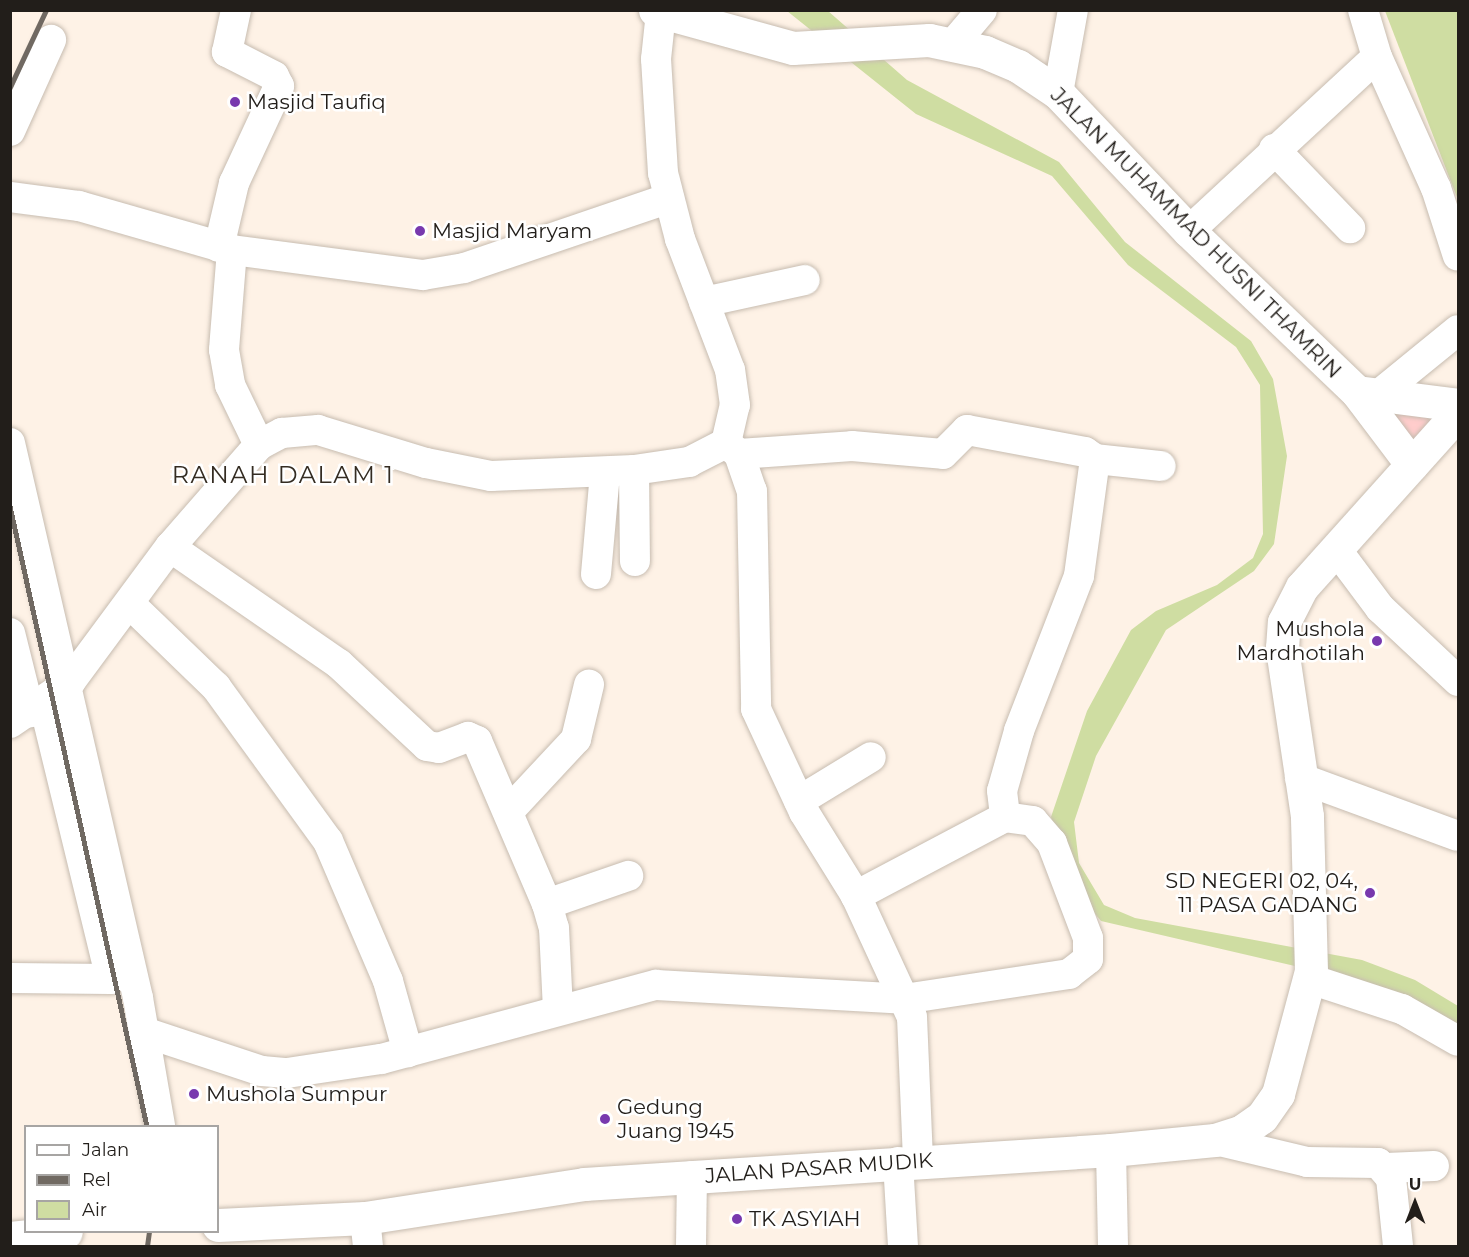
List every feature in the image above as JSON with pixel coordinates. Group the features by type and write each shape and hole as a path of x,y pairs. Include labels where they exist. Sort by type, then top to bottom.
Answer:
{"main road":[{"name":"JALAN MUHAMMAD HUSNI THAMRIN","path":"658,11 793,48 840,49 942,42 1018,66 1058,93 1189,231 1367,394 1412,465"},
{"path":"1367,394 1458,405"},
{"name":"JALAN PASAR MUDIK","path":"219,1226 366,1232 584,1184 1110,1150 1215,1140 1256,1122 1278,1094 1311,975 1307,816 1282,648 1284,622 1302,587 1458,413"},
{"path":"10,1238 57,1233"}],"street":[{"path":"236,10 227,52 274,76 279,86 234,183 225,248 224,350 230,385 259,445"},
{"path":"942,42 982,10"},
{"path":"1058,93 1072,10"},
{"path":"1363,10 1377,57 1432,178 1458,256"},
{"path":"658,11 657,109 667,199 730,370 735,405 733,448 752,491 756,709 799,801 856,896 912,1017 903,1246"},
{"path":"10,131 51,40"},
{"path":"1189,231 1274,149 1377,57"},
{"path":"1274,149 1350,228"},
{"path":"10,197 79,206 225,248 296,261 445,273 667,199"},
{"path":"704,302 805,280"},
{"path":"1367,394 1458,330"},
{"path":"38,707 130,604 170,547 259,445 296,429 318,430 460,472 605,473 689,462 733,448 852,446 943,454 967,430 1095,459 1161,466"},
{"path":"10,443 38,707 111,980 10,978"},
{"path":"1005,817 1002,790 1016,740 1079,576 1095,459"},
{"path":"634,470 635,561"},
{"path":"596,574 605,473"},
{"path":"170,547 339,664 427,747 474,738 547,904 554,928 558,1010"},
{"path":"1336,549 1380,608 1458,681"},
{"path":"130,604 216,687 328,841 388,981 408,1052"},
{"path":"10,633 38,707 144,1032 160,1125"},
{"path":"508,812 576,739 590,685"},
{"path":"799,801 871,757"},
{"path":"1300,778 1458,836"},
{"path":"144,1032 278,1073 325,1070 408,1052 558,1010 671,984 904,999 1054,977 1086,963 1088,938 1048,834 1033,821 1005,817 856,896"},
{"path":"547,904 628,876"},
{"path":"1311,975 1402,1009 1458,1041"},
{"path":"1215,1140 1307,1162 1366,1162 1386,1168 1434,1166"},
{"path":"1110,1150 1113,1246"},
{"path":"1386,1168 1398,1246"},
{"path":"690,1246 692,1176"}],"shaded area":[{"path":"1383,403 1443,411 1416,443"}],"water":[{"path":"787,11 828,11 907,80 1059,162 1125,242 1251,341 1273,379 1287,456 1274,544 1254,571 1166,630 1096,756 1074,822 1079,863 1104,905 1135,918 1362,960 1415,980 1458,1006 1458,1035 1364,982 1101,921 1072,886 1051,817 1087,711 1131,630 1156,611 1217,585 1253,558 1263,534 1260,385 1236,347 1128,265 1052,176 916,114"},
{"path":"1385,11 1458,11 1458,200"}],"railway":[{"path":"10,87 46,10"},
{"path":"10,506 147,1125"},
{"path":"147,1246 149,1233"}],"place":[{"name":"Masjid Taufiq","path":"235,102"},
{"name":"Masjid Maryam","path":"420,231"},
{"name":"Mushola Mardhotilah","path":"1377,641"},
{"name":"SD NEGERI 02, 04, 11 PASA GADANG","path":"1370,893"},
{"name":"Mushola Sumpur","path":"194,1094"},
{"name":"Gedung Juang 1945","path":"605,1119"},
{"name":"TK ASYIAH","path":"737,1219"}],"district":[{"name":"RANAH DALAM 1","path":"283,475"}]}
